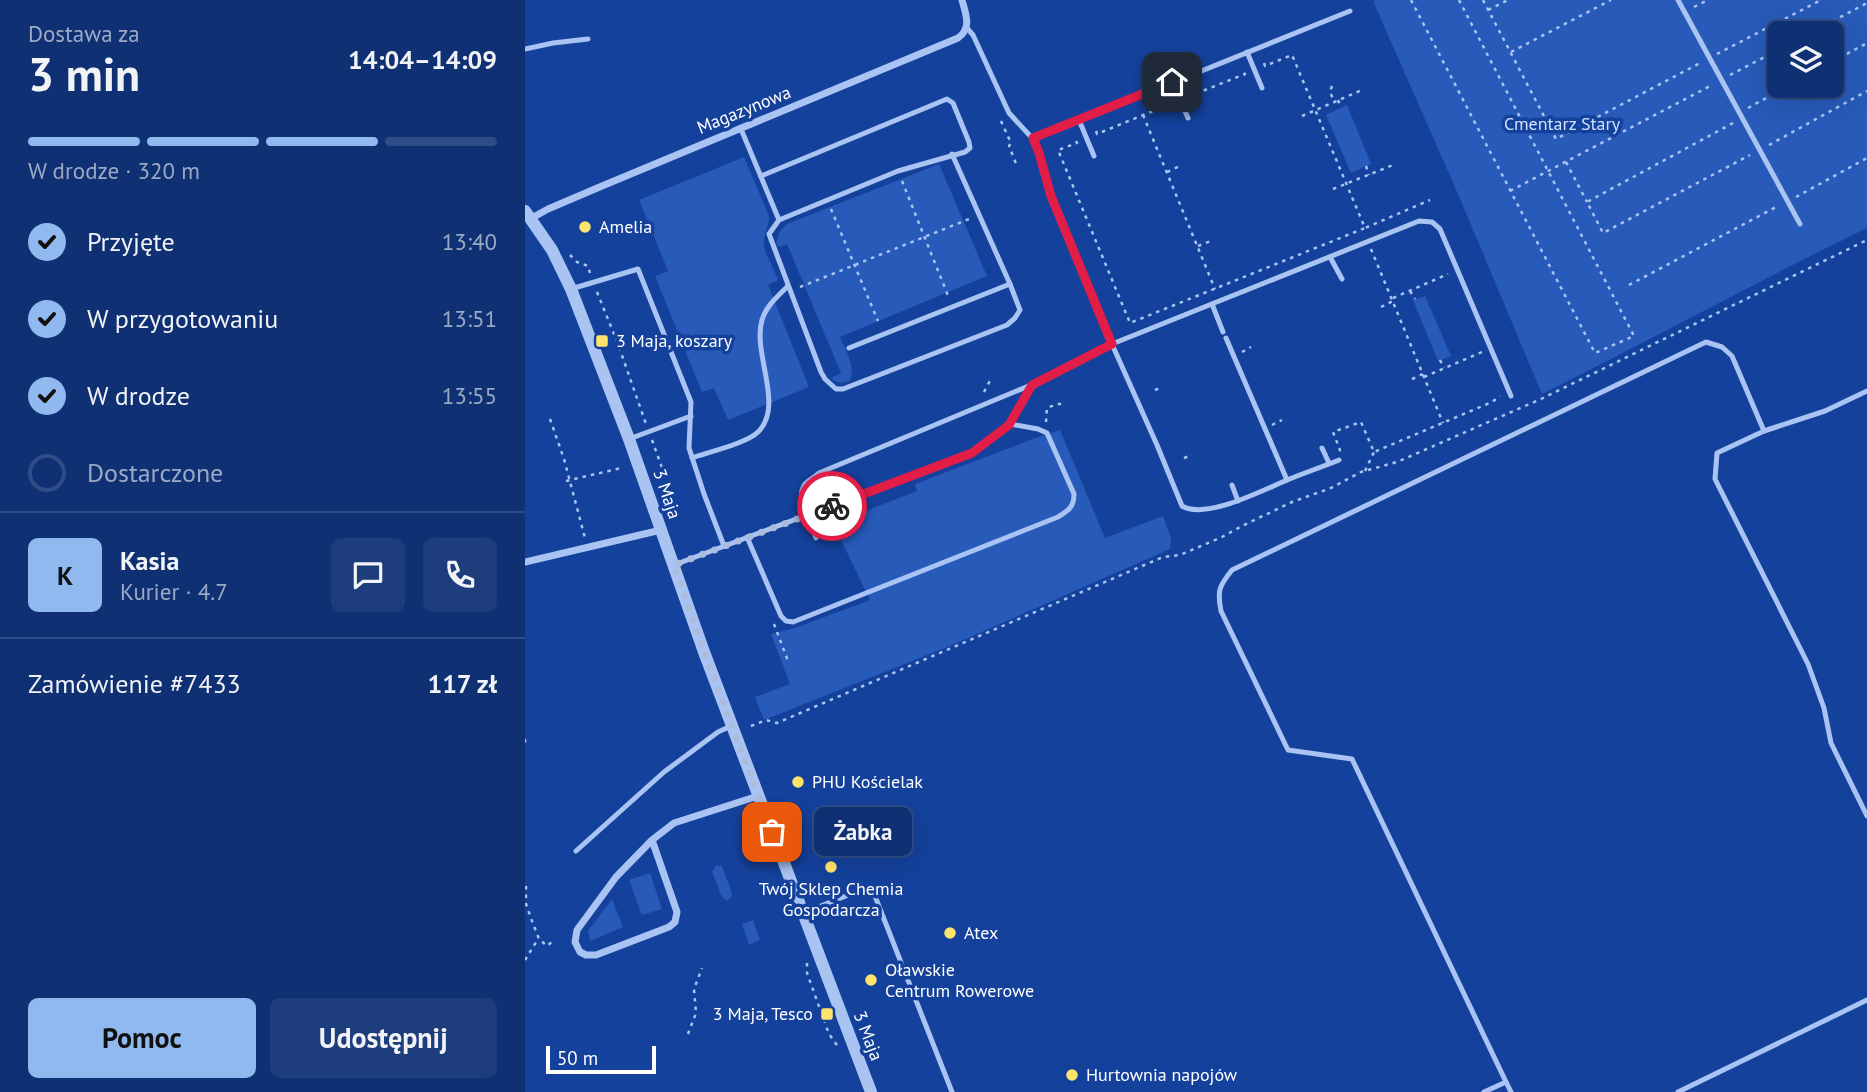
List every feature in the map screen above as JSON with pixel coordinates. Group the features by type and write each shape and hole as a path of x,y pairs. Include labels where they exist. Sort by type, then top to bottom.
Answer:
{"street":[{"path":"962,0 967,28"},
{"name":"Magazynowa","path":"527,215 943,45 963,34 967,28"},
{"name":"3 Maja","path":"527,215 552,250 571,289 629,439 731,726 871,1092"},
{"path":"525,562 661,530"},
{"path":"652,840 676,908 675,922 669,928 596,955 580,952 575,942 577,930 616,877 652,840 674,823 758,796"}],"lane":[{"path":"1678,0 1800,224"},
{"path":"1033,138 1350,10"},
{"path":"967,28 973,35 1009,113 1033,138 1051,196 1180,503 1187,509 1213,508 1238,501 1339,460"},
{"path":"525,49 588,39"},
{"path":"1247,52 1262,88"},
{"path":"1172,82 1188,118"},
{"path":"761,176 947,99 953,103 969,142 970,148 959,154 952,154 898,171 779,220 769,234 821,372 830,385 843,389 1007,325 1020,310 952,154"},
{"path":"1079,120 1094,156"},
{"path":"741,129 779,220"},
{"path":"816,538 801,496 805,485 819,473 1032,385 1112,344 1419,221 1432,222 1440,229 1510,393"},
{"path":"1331,257 1342,279"},
{"path":"571,289 638,269 691,402 689,448 724,546"},
{"path":"849,348 1010,284"},
{"path":"692,458 735,444 757,433 767,418 769,396 759,339 762,319 772,302 789,289"},
{"path":"1212,304 1287,480"},
{"path":"1511,1092 1352,759 1288,750 1221,611 1218,595 1221,583 1232,570 1706,342 1722,347 1732,356 1764,431"},
{"path":"674,565 972,453 1010,424 1032,385"},
{"path":"1867,391 1825,411 1764,431 1717,453 1715,479 1808,664 1824,708 1831,743 1867,816"},
{"path":"629,439 691,416"},
{"path":"747,537 782,618 789,622 806,618 1058,517 1070,509 1074,503 1074,494 1047,433 1010,424"},
{"path":"1322,448 1329,463"},
{"path":"1232,485 1238,501"},
{"path":"576,850 664,772 718,732 731,726"},
{"path":"803,913 871,886 951,1092"},
{"path":"1678,1092 1867,1000"},
{"path":"1484,1092 1506,1082"}],"path":[{"path":"1411,0 1595,353 1634,337 1459,0"},
{"path":"1483,0 1556,139 1821,0"},
{"path":"1488,10 1508,0"},
{"path":"1511,52 1611,0"},
{"path":"1685,12 1708,0"},
{"path":"1834,21 1867,4"},
{"path":"1844,55 1867,43"},
{"path":"1261,57 1265,66 1292,55 1365,228"},
{"path":"1510,191 1767,56"},
{"path":"1185,87 1190,96 1245,74 1241,65"},
{"path":"1332,86 1331,92 1341,108"},
{"path":"1302,116 1362,90"},
{"path":"1566,162 1603,233 1867,91"},
{"path":"1093,125 1097,134 1170,104 1167,95"},
{"path":"1587,202 1769,98"},
{"path":"998,112 1017,166"},
{"path":"1143,115 1215,289"},
{"path":"1073,133 1077,143 1058,150 1129,323 1430,200"},
{"path":"1629,285 1867,158"},
{"path":"1333,189 1393,165"},
{"path":"1166,172 1180,166"},
{"path":"1366,166 1369,175"},
{"path":"898,171 953,306"},
{"path":"827,200 878,321"},
{"path":"1081,206 1088,203"},
{"path":"789,289 979,214"},
{"path":"751,726 766,720 777,723 1163,557 1180,555 1222,537 1292,502 1331,488 1365,471 1397,462 1541,399 1867,240"},
{"path":"1197,246 1211,241"},
{"path":"1371,249 1443,423"},
{"path":"568,253 577,262 588,266 665,475"},
{"path":"1381,307 1457,270"},
{"path":"1114,285 1119,283"},
{"path":"1410,291 1415,299"},
{"path":"1241,352 1251,347"},
{"path":"1412,379 1492,349"},
{"path":"1440,360 1444,368"},
{"path":"1155,390 1162,387"},
{"path":"1365,471 1374,452 1510,393"},
{"path":"1047,433 1047,408 1063,404"},
{"path":"550,419 585,538"},
{"path":"1271,425 1282,420"},
{"path":"1332,453 1340,450 1333,432 1361,422 1374,452"},
{"path":"1184,458 1192,455"},
{"path":"568,481 621,468"},
{"path":"774,641 780,639"},
{"path":"525,738 525,747"},
{"path":"526,886 526,904 539,939 547,946 554,940"},
{"path":"525,960 539,939"},
{"path":"688,1034 696,1013 694,989 702,968"}],"green space":[{"name":"Cmentarz Stary","path":"1867,0 1867,228 1542,394 1373,1"},
{"path":"1347,105 1371,164 1351,173 1326,115"},
{"path":"744,157 769,216 764,246 778,280 768,285 809,387 728,420 714,388 702,392 655,276 668,271 639,200"},
{"path":"939,164 987,276 840,337 852,369 850,380 840,383 831,378 841,373 787,244 779,247 776,243 780,231 787,224"},
{"path":"1425,296 1451,356 1438,361 1413,300"},
{"path":"1060,430 1105,538 1163,516 1171,538 1170,549 945,648 764,720 755,697 790,684 771,634 795,628 870,600 839,536 829,538 824,527 917,491 915,484"},
{"path":"716,865 722,866 732,893 731,898 726,901 712,872"},
{"path":"650,873 662,909 642,915 629,880"},
{"path":"612,899 623,927 590,941 588,931"},
{"path":"753,920 760,940 749,945 742,924"}],"way so far":[{"path":"772,832 674,565 832,506"}],"place":[{"name":"Amelia","path":"585,227"},
{"name":"3 Maja, koszary","path":"602,341"},
{"name":"PHU Kościelak","path":"798,782"},
{"name":"Żabka","path":"772,832"},
{"name":"Twój Sklep Chemia Gospodarcza","path":"831,867"},
{"name":"Atex","path":"950,933"},
{"name":"Oławskie Centrum Rowerowe","path":"871,980"},
{"name":"3 Maja, Tesco","path":"827,1014"},
{"name":"Hurtownia napojów","path":"1072,1075"}],"route":[{"path":"832,506 972,453 1009,425 1032,385 1112,344 1051,196 1033,138 1172,82"}]}
